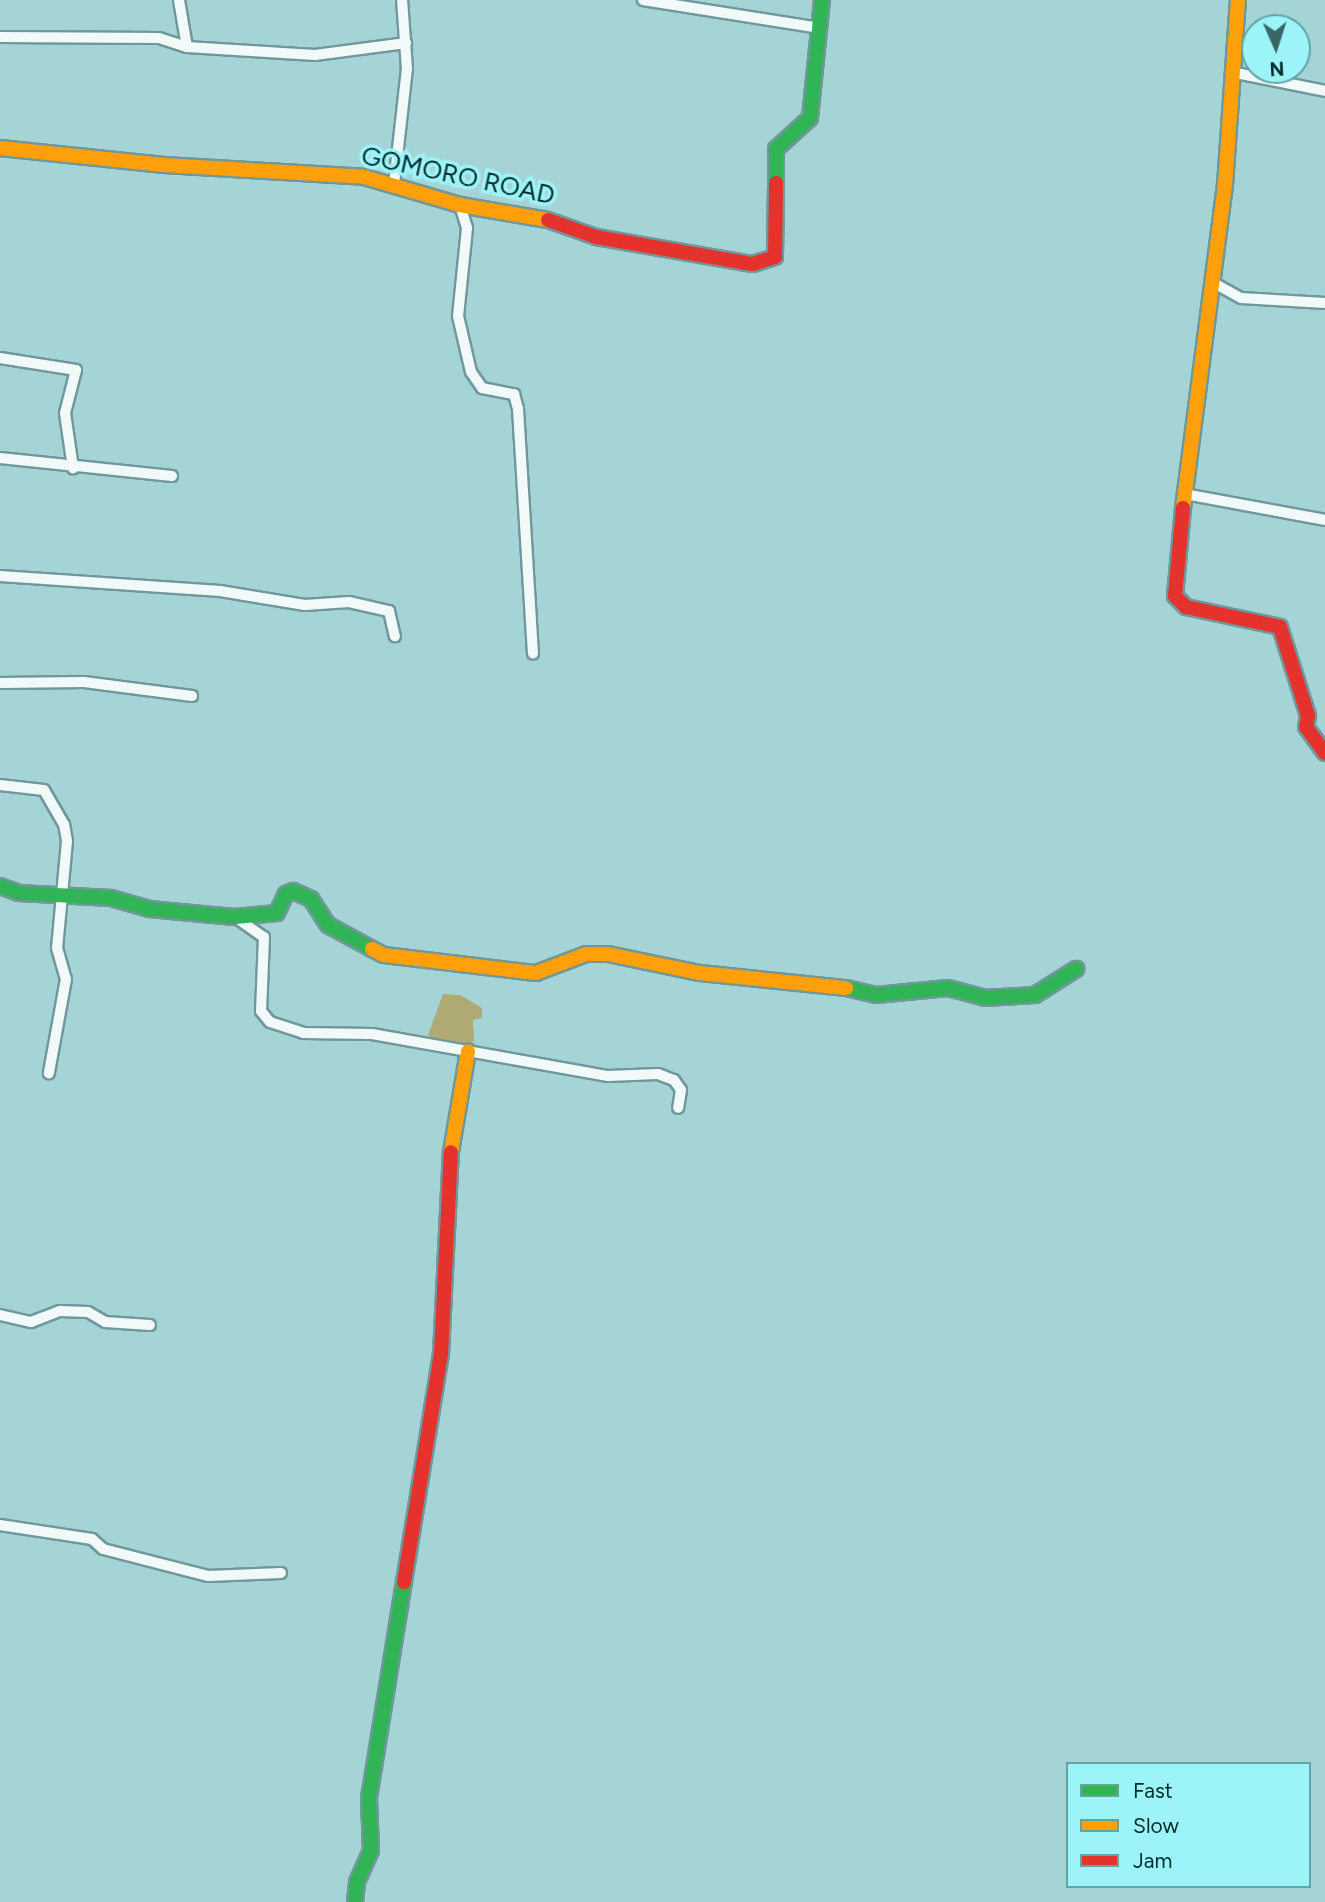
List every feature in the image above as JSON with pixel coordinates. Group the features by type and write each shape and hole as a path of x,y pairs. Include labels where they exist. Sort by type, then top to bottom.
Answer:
{"street":[{"path":"179,0 187,47"},
{"path":"394,184 402,130 406,43 402,0"},
{"path":"643,0 820,28 822,0"},
{"path":"1238,0 1231,72 1226,185 1185,494 1175,596 1186,607 1280,627 1308,716 1306,727 1325,753"},
{"name":"GOMORO ROAD","path":"0,148 176,166 364,177 460,205 559,222 596,237 753,264 775,257 776,149 810,118 820,28"},
{"path":"0,37 159,38 187,47 315,55 406,43"},
{"path":"1231,72 1325,91"},
{"path":"460,205 467,228 458,316 471,372 482,388 514,394 518,409 533,654"},
{"path":"1212,282 1241,298 1280,299 1305,305 1325,303"},
{"path":"0,358 76,370 65,413 73,468"},
{"path":"0,458 73,468 85,464 172,476"},
{"path":"1185,494 1325,520"},
{"path":"0,576 220,592 306,605 349,602 389,611 395,636"},
{"path":"0,683 84,682 192,696"},
{"path":"0,785 44,790 56,807 67,841 57,948 66,979 49,1073"},
{"path":"0,886 19,893 111,898 149,909 235,916 277,912 286,894 293,891 305,893 328,925 384,955 536,974 586,954 608,954 700,973 840,987 876,995 948,988 975,998 1035,995 1076,969"},
{"path":"235,916 264,937 261,1011 270,1022 303,1033 372,1034 608,1076 658,1074 674,1080 681,1090 678,1108"},
{"path":"355,1902 356,1882 371,1851 369,1798 441,1354 450,1158 468,1051"},
{"path":"0,1315 32,1322 60,1311 88,1312 105,1322 150,1325"},
{"path":"0,1525 92,1539 103,1549 208,1576 281,1573"}],"shaded area":[{"path":"443,994 460,995 482,1008 482,1018 473,1020 474,1041 462,1046 435,1041 428,1035"}],"traffic: fast":[{"path":"776,183 776,149 810,118 822,0"},
{"path":"0,886 19,893 111,898 149,909 235,917 277,913 286,894 293,891 311,899 328,925 372,949"},
{"path":"846,988 876,995 948,988 985,998 1035,995 1076,969"},
{"path":"355,1902 357,1882 371,1851 369,1798 404,1582"}],"traffic: slow":[{"path":"1183,508 1225,185 1238,0"},
{"path":"0,148 164,165 364,177 460,205 548,220"},
{"path":"372,949 384,955 536,973 586,954 608,954 700,973 846,988"},
{"path":"451,1152 468,1051"}],"traffic: jam":[{"path":"548,220 596,237 753,264 775,257 776,183"},
{"path":"1183,508 1175,596 1186,607 1280,627 1308,716 1306,727 1325,753"},
{"path":"404,1582 441,1354 451,1152"}]}
